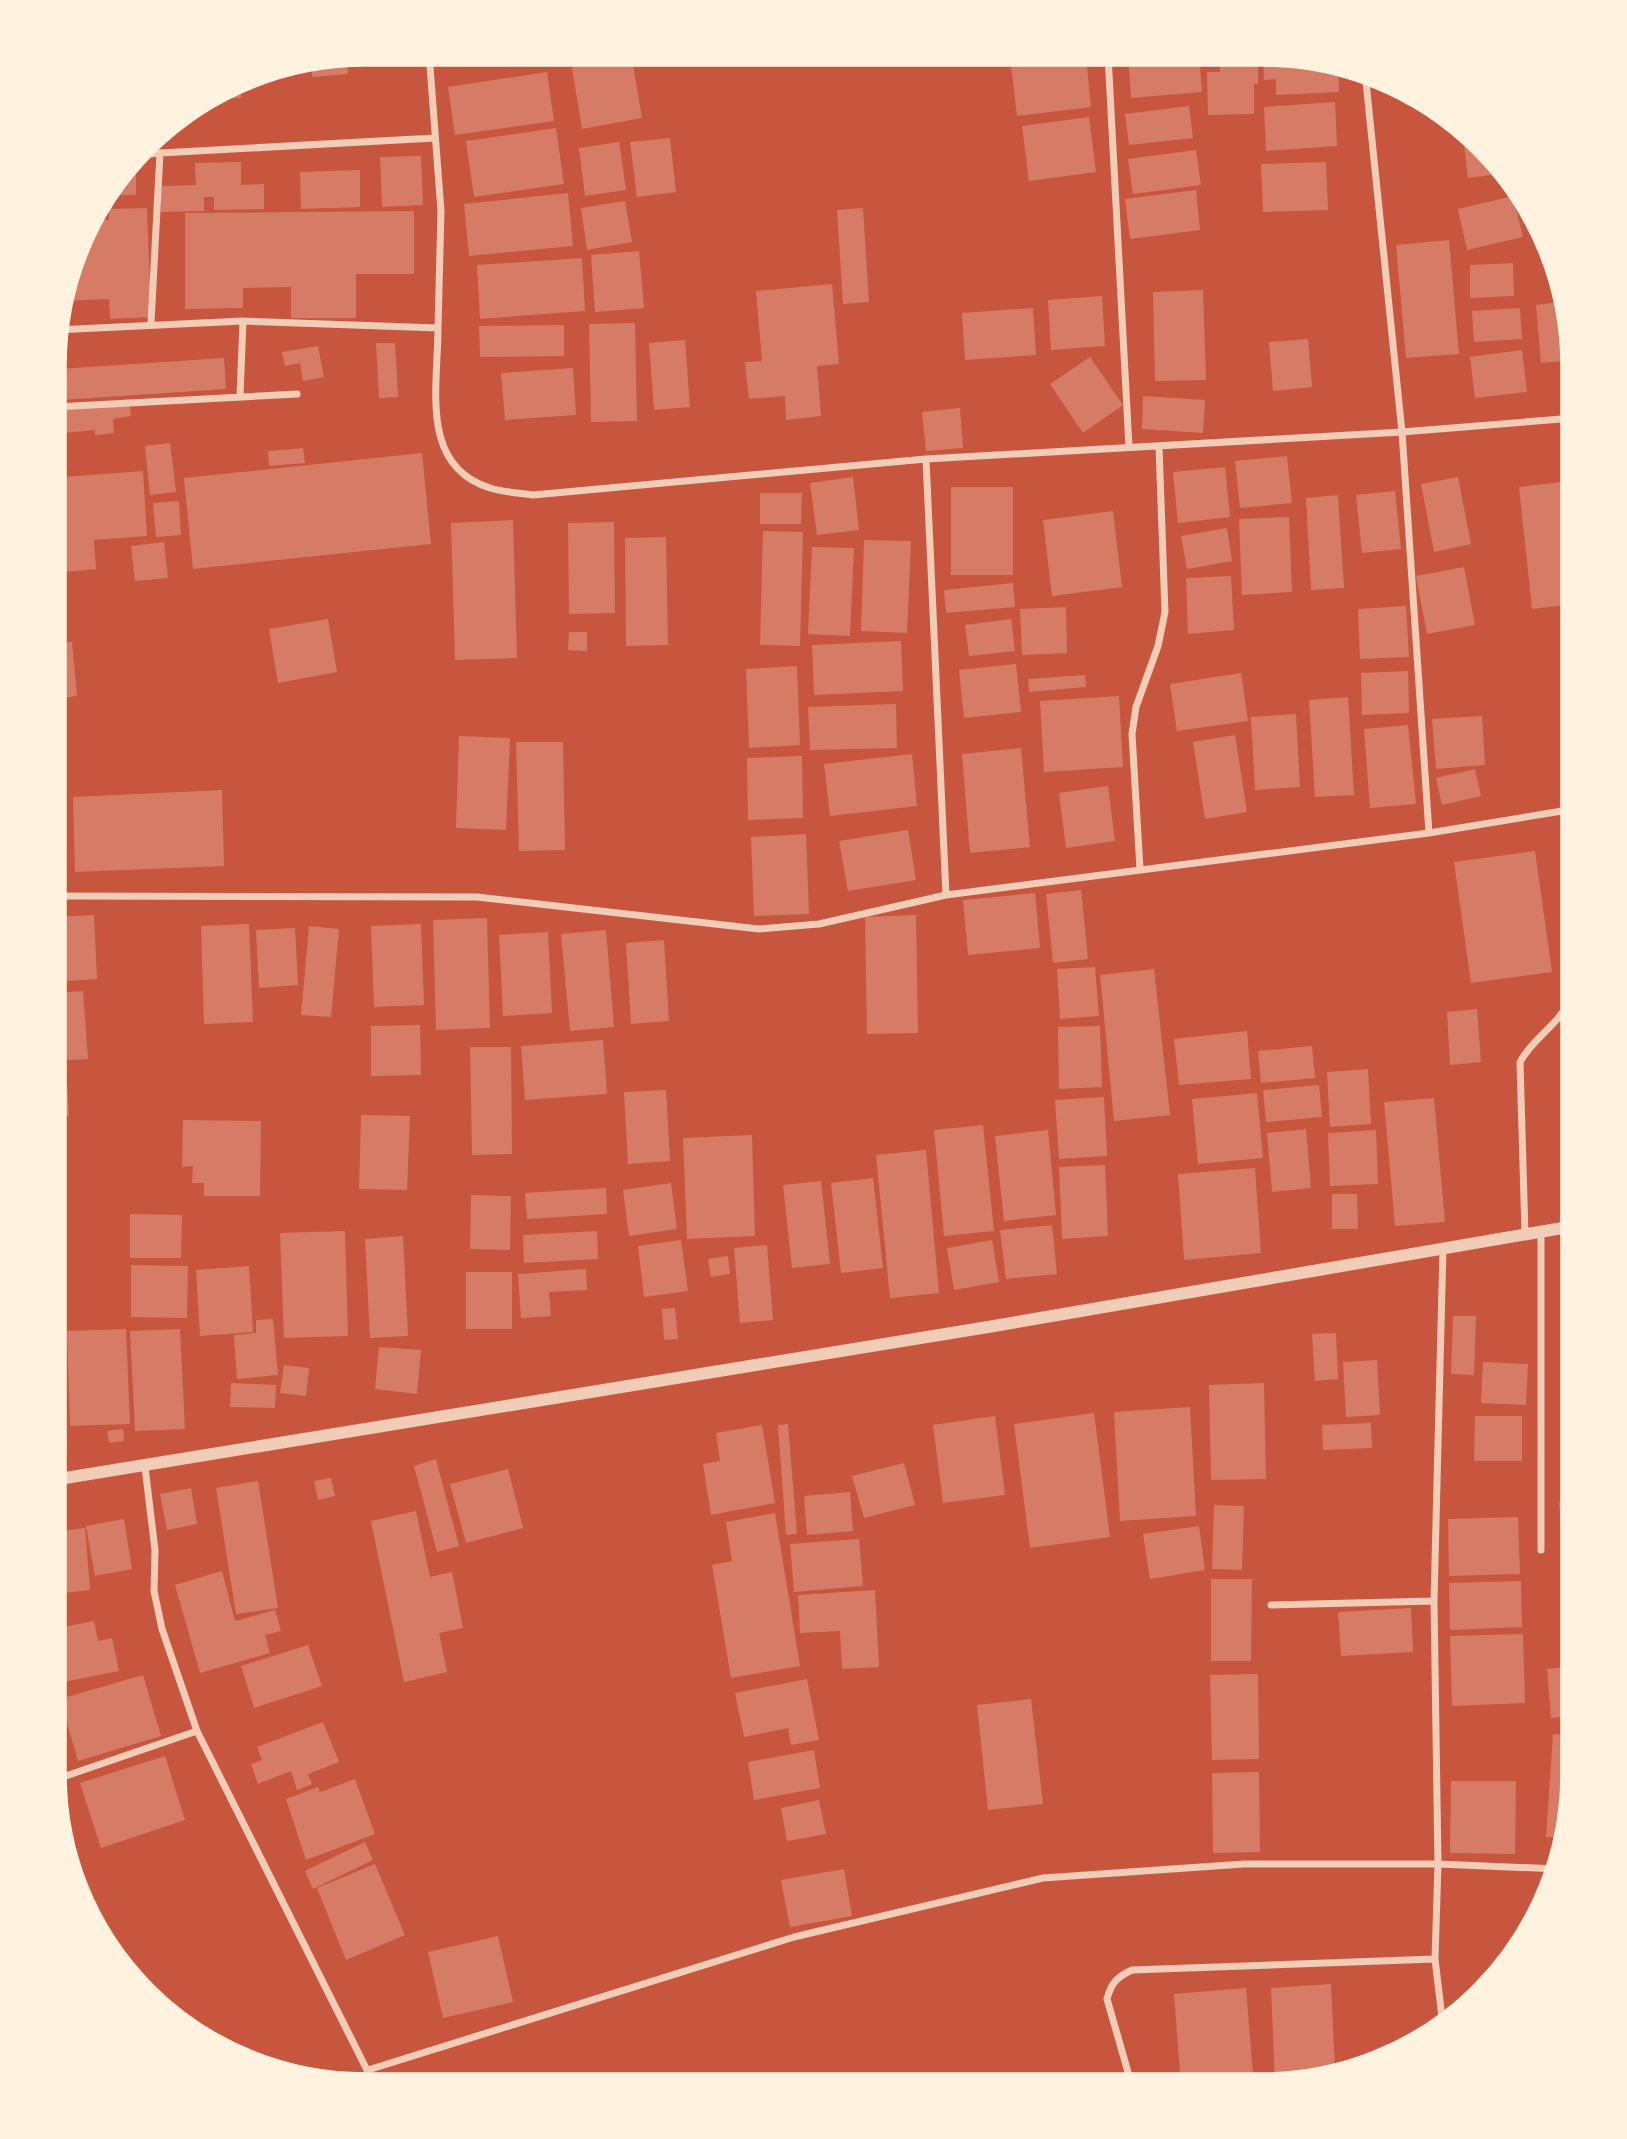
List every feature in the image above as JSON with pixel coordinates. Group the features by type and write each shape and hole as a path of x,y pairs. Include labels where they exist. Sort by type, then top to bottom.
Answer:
{"street":[{"path":"430,65 441,211 438,431 445,456 467,478 491,488 533,495 926,459 1402,432 1562,419"},
{"path":"1109,65 1129,447"},
{"path":"1366,84 1402,432 1429,833"},
{"path":"150,154 435,138"},
{"path":"150,323 160,153"},
{"path":"67,329 150,323 243,321 438,328"},
{"path":"240,396 243,321"},
{"path":"65,406 297,394"},
{"path":"1140,869 1132,734 1136,707 1158,646 1165,612 1159,447"},
{"path":"926,459 946,895"},
{"path":"65,896 477,897 759,929 819,924 946,895 1429,833 1562,811"},
{"path":"1525,1234 1520,1062 1529,1045 1562,1009"},
{"path":"65,1478 988,1327 1562,1228"},
{"path":"1541,1231 1541,1550"},
{"path":"1442,2015 1435,1959 1438,1864 1434,1601 1443,1247"},
{"path":"145,1467 155,1550 155,1591 162,1629 197,1731 370,2074"},
{"path":"1271,1605 1434,1601"},
{"path":"65,1776 197,1731"},
{"path":"368,2070 794,1937 1042,1878 1244,1864 1438,1864 1547,1868"},
{"path":"1129,2074 1107,1999 1110,1987 1118,1976 1132,1970 1435,1959"}],"building":[{"path":"347,65 348,74 312,77 312,70"},
{"path":"571,65 633,65 642,118 582,129"},
{"path":"1011,65 1087,65 1091,107 1017,116"},
{"path":"1129,65 1200,65 1202,92 1131,98"},
{"path":"1220,65 1258,65 1258,84 1254,84 1254,114 1208,115 1207,72 1220,72"},
{"path":"1263,65 1302,67 1338,75 1339,92 1276,95 1276,79 1264,80"},
{"path":"547,72 554,121 455,135 448,87"},
{"path":"241,92 241,98 227,98"},
{"path":"1335,102 1337,146 1266,151 1264,107"},
{"path":"1189,106 1193,138 1129,145 1125,114"},
{"path":"1089,117 1096,172 1029,181 1022,126"},
{"path":"556,128 564,184 474,197 466,141"},
{"path":"670,138 676,192 637,197 630,142"},
{"path":"619,142 626,190 585,196 579,148"},
{"path":"1464,142 1494,175 1468,178"},
{"path":"1196,150 1201,185 1133,194 1128,159"},
{"path":"421,156 423,205 382,207 380,157"},
{"path":"241,162 241,185 264,184 264,209 214,210 214,197 204,197 204,211 161,212 161,186 196,185 195,163"},
{"path":"1326,162 1328,210 1263,212 1261,164"},
{"path":"360,170 360,207 301,209 300,172"},
{"path":"136,171 136,195 117,195"},
{"path":"1196,190 1200,230 1130,239 1125,199"},
{"path":"568,193 573,246 469,256 464,204"},
{"path":"1511,197 1523,237 1467,250 1458,209"},
{"path":"625,201 632,242 587,250 581,208"},
{"path":"147,208 151,317 110,319 109,299 72,301 88,250 102,220 109,220 109,209"},
{"path":"863,208 869,302 843,304 837,210"},
{"path":"414,211 414,274 356,274 356,318 291,318 291,287 243,288 243,308 185,309 185,213"},
{"path":"1449,240 1459,354 1406,358 1396,245"},
{"path":"639,251 644,308 595,312 591,255"},
{"path":"582,258 585,311 480,319 477,265"},
{"path":"1513,263 1514,296 1470,298 1470,265"},
{"path":"832,284 839,364 817,366 821,416 786,420 785,396 749,399 745,362 762,361 756,291"},
{"path":"1203,290 1206,380 1155,381 1153,292"},
{"path":"1102,296 1105,346 1051,350 1048,300"},
{"path":"1555,303 1560,325 1562,361 1541,363 1536,305"},
{"path":"1033,308 1036,355 965,360 962,313"},
{"path":"1520,308 1522,339 1474,342 1472,311"},
{"path":"635,323 637,421 591,422 589,324"},
{"path":"564,325 564,356 480,357 479,326"},
{"path":"1308,339 1312,387 1273,391 1269,342"},
{"path":"685,340 690,407 654,410 649,343"},
{"path":"376,343 395,343 398,397 379,398"},
{"path":"318,346 324,377 303,381 300,363 285,366 282,352"},
{"path":"1522,350 1527,392 1475,398 1470,357"},
{"path":"1090,357 1123,405 1083,433 1050,384"},
{"path":"224,358 226,389 65,400 65,369"},
{"path":"573,368 576,415 505,420 501,373"},
{"path":"1143,396 1205,400 1203,433 1142,429"},
{"path":"129,399 131,416 113,419 114,433 95,435 95,430 65,433 65,409"},
{"path":"960,408 963,448 926,451 922,412"},
{"path":"170,443 176,492 150,495 145,446"},
{"path":"303,448 305,463 269,466 268,451"},
{"path":"422,453 431,544 193,569 184,478"},
{"path":"1287,456 1292,503 1240,508 1235,461"},
{"path":"1225,467 1230,517 1178,523 1173,472"},
{"path":"143,471 147,536 94,540 96,569 65,572 65,477"},
{"path":"853,477 859,530 817,535 810,483"},
{"path":"1458,477 1471,544 1434,552 1421,484"},
{"path":"1561,482 1562,605 1532,609 1519,487"},
{"path":"951,487 1013,487 1013,575 951,575"},
{"path":"1395,491 1401,549 1362,553 1356,495"},
{"path":"760,493 802,493 801,524 760,524"},
{"path":"1338,495 1344,588 1311,590 1306,498"},
{"path":"179,501 181,535 156,537 153,503"},
{"path":"1113,511 1122,587 1052,596 1043,520"},
{"path":"1289,517 1292,592 1242,595 1239,519"},
{"path":"513,520 517,658 455,660 451,523"},
{"path":"614,522 615,613 569,614 568,523"},
{"path":"1227,528 1232,561 1187,569 1181,536"},
{"path":"763,531 803,532 800,646 760,645"},
{"path":"666,537 668,645 626,646 625,538"},
{"path":"864,540 911,541 907,633 861,631"},
{"path":"164,542 168,578 135,581 131,546"},
{"path":"812,547 854,548 850,636 808,634"},
{"path":"1464,567 1475,625 1427,634 1416,576"},
{"path":"1231,576 1234,630 1188,634 1186,578"},
{"path":"1013,583 1015,607 946,613 944,590"},
{"path":"1406,606 1409,657 1360,659 1358,609"},
{"path":"1066,607 1067,653 1022,655 1020,609"},
{"path":"328,619 337,672 278,683 269,629"},
{"path":"1011,619 1015,651 969,656 965,625"},
{"path":"569,632 587,632 587,651 568,650"},
{"path":"901,641 903,691 814,695 812,645"},
{"path":"65,642 72,642 77,696 65,698"},
{"path":"1016,664 1021,712 964,718 959,670"},
{"path":"797,666 800,745 749,748 746,669"},
{"path":"1408,671 1409,713 1362,715 1361,673"},
{"path":"1241,673 1248,721 1177,731 1170,684"},
{"path":"1085,675 1086,687 1029,692 1028,679"},
{"path":"1119,696 1123,767 1044,772 1040,701"},
{"path":"1348,697 1354,795 1315,797 1309,700"},
{"path":"896,704 897,748 810,750 808,707"},
{"path":"1296,714 1300,787 1255,790 1251,717"},
{"path":"1482,716 1485,765 1436,769 1432,719"},
{"path":"1408,725 1416,804 1370,808 1364,729"},
{"path":"1235,735 1247,812 1205,819 1193,742"},
{"path":"459,736 510,738 506,830 456,828"},
{"path":"516,742 563,742 565,850 519,851"},
{"path":"1021,748 1030,847 970,853 962,754"},
{"path":"912,754 917,806 830,816 824,764"},
{"path":"802,756 803,818 748,820 747,758"},
{"path":"1475,769 1481,796 1442,805 1436,778"},
{"path":"1108,786 1115,841 1066,848 1059,793"},
{"path":"222,790 224,866 75,872 73,797"},
{"path":"908,830 916,880 848,891 839,841"},
{"path":"806,834 809,914 754,916 751,837"},
{"path":"1535,851 1552,972 1471,983 1454,862"},
{"path":"1081,890 1088,959 1053,963 1046,894"},
{"path":"1035,893 1040,948 968,955 963,900"},
{"path":"94,915 97,979 65,981 65,916"},
{"path":"916,915 918,1033 867,1034 865,917"},
{"path":"487,918 490,1028 436,1030 433,920"},
{"path":"249,924 253,1022 204,1024 201,926"},
{"path":"421,924 424,1005 374,1007 371,926"},
{"path":"309,926 339,929 331,1017 301,1015"},
{"path":"295,928 298,985 259,988 256,930"},
{"path":"606,930 614,1027 570,1031 561,934"},
{"path":"548,932 552,1013 503,1016 499,935"},
{"path":"664,940 669,1021 631,1024 626,943"},
{"path":"1095,967 1099,1016 1060,1019 1057,969"},
{"path":"1154,969 1170,1115 1114,1121 1100,975"},
{"path":"83,991 88,1059 65,1060 65,992"},
{"path":"1477,1009 1481,1062 1450,1065 1447,1012"},
{"path":"420,1025 421,1075 371,1076 371,1026"},
{"path":"1100,1026 1102,1087 1059,1089 1058,1027"},
{"path":"1247,1031 1251,1079 1179,1085 1174,1039"},
{"path":"603,1040 607,1094 525,1100 521,1046"},
{"path":"1312,1046 1315,1078 1261,1083 1258,1051"},
{"path":"470,1047 511,1047 512,1154 472,1155"},
{"path":"65,1065 66,1065 69,1116 65,1116"},
{"path":"1368,1069 1371,1124 1330,1127 1327,1072"},
{"path":"1319,1085 1322,1117 1266,1122 1263,1090"},
{"path":"666,1090 670,1161 628,1164 624,1092"},
{"path":"1257,1093 1263,1158 1198,1164 1192,1099"},
{"path":"1104,1097 1107,1156 1059,1159 1055,1100"},
{"path":"1434,1098 1445,1222 1395,1226 1384,1102"},
{"path":"361,1115 410,1116 407,1190 359,1189"},
{"path":"183,1120 261,1121 260,1196 204,1196 204,1183 192,1183 193,1166 182,1167"},
{"path":"983,1125 994,1231 944,1236 934,1130"},
{"path":"1306,1129 1311,1188 1272,1192 1267,1133"},
{"path":"1048,1130 1056,1215 1004,1221 995,1136"},
{"path":"1376,1130 1378,1184 1330,1186 1328,1133"},
{"path":"752,1135 755,1236 687,1239 683,1138"},
{"path":"926,1150 939,1293 890,1298 876,1155"},
{"path":"1105,1165 1108,1236 1062,1239 1059,1167"},
{"path":"1255,1168 1261,1253 1184,1260 1178,1174"},
{"path":"873,1178 883,1268 841,1273 831,1183"},
{"path":"821,1181 830,1264 792,1268 783,1185"},
{"path":"671,1183 677,1229 629,1236 623,1190"},
{"path":"606,1188 607,1214 527,1219 525,1193"},
{"path":"1332,1194 1357,1194 1358,1229 1332,1229"},
{"path":"471,1195 511,1196 510,1250 470,1249"},
{"path":"130,1214 182,1215 181,1258 130,1258"},
{"path":"1052,1225 1057,1274 1006,1279 1000,1230"},
{"path":"345,1231 348,1336 284,1338 280,1233"},
{"path":"597,1231 598,1259 524,1263 523,1235"},
{"path":"403,1236 408,1336 370,1338 365,1239"},
{"path":"681,1240 688,1291 644,1297 638,1246"},
{"path":"992,1240 999,1282 954,1290 947,1248"},
{"path":"767,1245 773,1320 740,1323 734,1248"},
{"path":"728,1256 730,1274 711,1277 708,1259"},
{"path":"131,1265 188,1266 187,1318 131,1317"},
{"path":"249,1266 253,1332 200,1336 196,1270"},
{"path":"586,1269 587,1290 549,1292 551,1316 521,1318 518,1274"},
{"path":"466,1272 512,1272 512,1329 466,1329"},
{"path":"675,1308 678,1339 664,1340 662,1309"},
{"path":"1453,1316 1476,1316 1474,1375 1451,1374"},
{"path":"273,1319 278,1375 237,1379 234,1335 256,1333 256,1320"},
{"path":"126,1329 130,1424 70,1426 67,1331"},
{"path":"180,1329 185,1429 135,1431 130,1331"},
{"path":"1336,1333 1338,1379 1315,1381 1312,1334"},
{"path":"379,1347 421,1350 417,1394 375,1389"},
{"path":"1377,1360 1380,1415 1346,1417 1343,1362"},
{"path":"1483,1362 1528,1364 1526,1405 1481,1403"},
{"path":"284,1365 309,1368 306,1396 280,1393"},
{"path":"231,1383 276,1385 275,1408 230,1407"},
{"path":"1264,1383 1266,1479 1211,1480 1209,1385"},
{"path":"65,1395 67,1449 65,1449"},
{"path":"1190,1407 1196,1516 1120,1521 1114,1412"},
{"path":"1094,1413 1110,1537 1030,1548 1014,1424"},
{"path":"995,1416 1005,1495 943,1503 933,1425"},
{"path":"1475,1416 1522,1416 1522,1461 1474,1461"},
{"path":"1371,1423 1372,1448 1323,1450 1322,1425"},
{"path":"788,1424 797,1534 786,1535 778,1425"},
{"path":"762,1425 775,1503 711,1515 703,1464 720,1461 716,1433"},
{"path":"123,1429 124,1441 109,1443 107,1431"},
{"path":"436,1459 459,1546 437,1552 414,1466"},
{"path":"904,1463 915,1505 864,1518 852,1476"},
{"path":"508,1469 523,1528 466,1543 450,1484"},
{"path":"331,1478 335,1496 318,1500 314,1481"},
{"path":"258,1481 278,1608 236,1614 216,1488"},
{"path":"191,1488 197,1524 167,1530 160,1494"},
{"path":"850,1492 853,1531 807,1535 804,1496"},
{"path":"1559,1502 1562,1502 1562,1543"},
{"path":"1214,1505 1244,1506 1242,1570 1212,1569"},
{"path":"416,1511 430,1577 452,1572 463,1628 439,1633 447,1672 404,1682 371,1521"},
{"path":"775,1513 800,1666 731,1678 712,1565 732,1561 726,1522"},
{"path":"1518,1517 1520,1574 1449,1576 1448,1519"},
{"path":"124,1519 132,1569 95,1576 86,1526"},
{"path":"1199,1526 1205,1570 1150,1579 1143,1534"},
{"path":"85,1528 90,1590 65,1593 65,1530"},
{"path":"859,1539 863,1586 794,1592 790,1544"},
{"path":"222,1571 235,1621 275,1610 281,1631 265,1635 270,1653 200,1673 175,1585"},
{"path":"1211,1579 1252,1579 1251,1661 1211,1661"},
{"path":"1521,1581 1522,1627 1450,1630 1449,1583"},
{"path":"875,1590 879,1667 842,1669 840,1631 800,1633 798,1595"},
{"path":"1411,1608 1413,1652 1341,1656 1338,1612"},
{"path":"94,1621 98,1641 112,1638 119,1671 65,1682 65,1627"},
{"path":"1523,1634 1525,1703 1452,1706 1450,1636"},
{"path":"308,1645 322,1686 254,1708 241,1666"},
{"path":"1562,1667 1562,1717 1551,1718 1547,1669"},
{"path":"1258,1674 1259,1759 1212,1760 1210,1675"},
{"path":"143,1675 161,1736 78,1761 65,1716 65,1698"},
{"path":"807,1679 819,1740 791,1745 788,1728 744,1737 735,1693"},
{"path":"1031,1699 1043,1804 988,1810 977,1705"},
{"path":"323,1722 339,1762 308,1774 312,1784 297,1790 291,1771 258,1784 251,1764 262,1760 257,1747"},
{"path":"1553,1734 1562,1734 1560,1814 1555,1837 1546,1837"},
{"path":"814,1750 820,1788 754,1800 748,1762"},
{"path":"165,1756 185,1820 101,1848 80,1783"},
{"path":"1259,1772 1260,1852 1213,1853 1212,1773"},
{"path":"355,1779 375,1834 306,1860 286,1799 318,1787 320,1792"},
{"path":"1451,1781 1516,1781 1515,1854 1450,1853"},
{"path":"819,1800 826,1834 787,1841 781,1808"},
{"path":"365,1842 373,1860 313,1889 305,1871"},
{"path":"375,1864 405,1935 346,1960 317,1888"},
{"path":"844,1869 852,1916 790,1927 781,1880"},
{"path":"498,1936 513,2002 443,2018 428,1952"},
{"path":"1331,1984 1335,2065 1275,2074 1271,1988"},
{"path":"1246,1988 1253,2074 1180,2074 1174,1994"}]}
